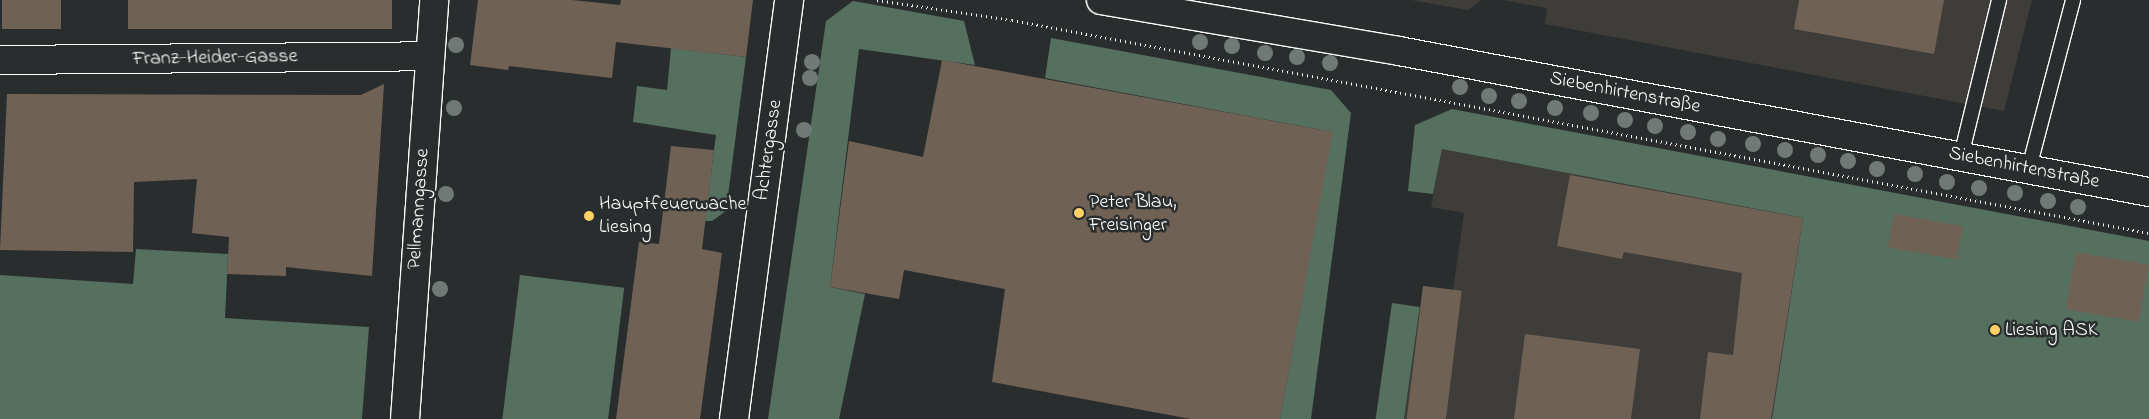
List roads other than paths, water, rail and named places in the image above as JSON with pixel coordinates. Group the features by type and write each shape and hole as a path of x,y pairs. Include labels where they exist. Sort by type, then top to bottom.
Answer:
{"street":[{"name":"Pellmanngasse","path":"405,419 434,0"},
{"name":"Achtergasse","path":"734,419 789,0"},
{"name":"Siebenhirtenstraße","path":"1101,0 1399,51 2149,192"},
{"name":"Franz-Heider-Gasse","path":"0,60 430,56"}],"lane":[{"path":"1961,156 1999,0"},
{"path":"2029,168 2073,0"}],"place":[{"name":"Peter Blau, Freisinger","path":"1079,213"},
{"name":"Hauptfeuerwache Liesing","path":"589,216"},
{"name":"Liesing ASK","path":"1995,330"}]}
